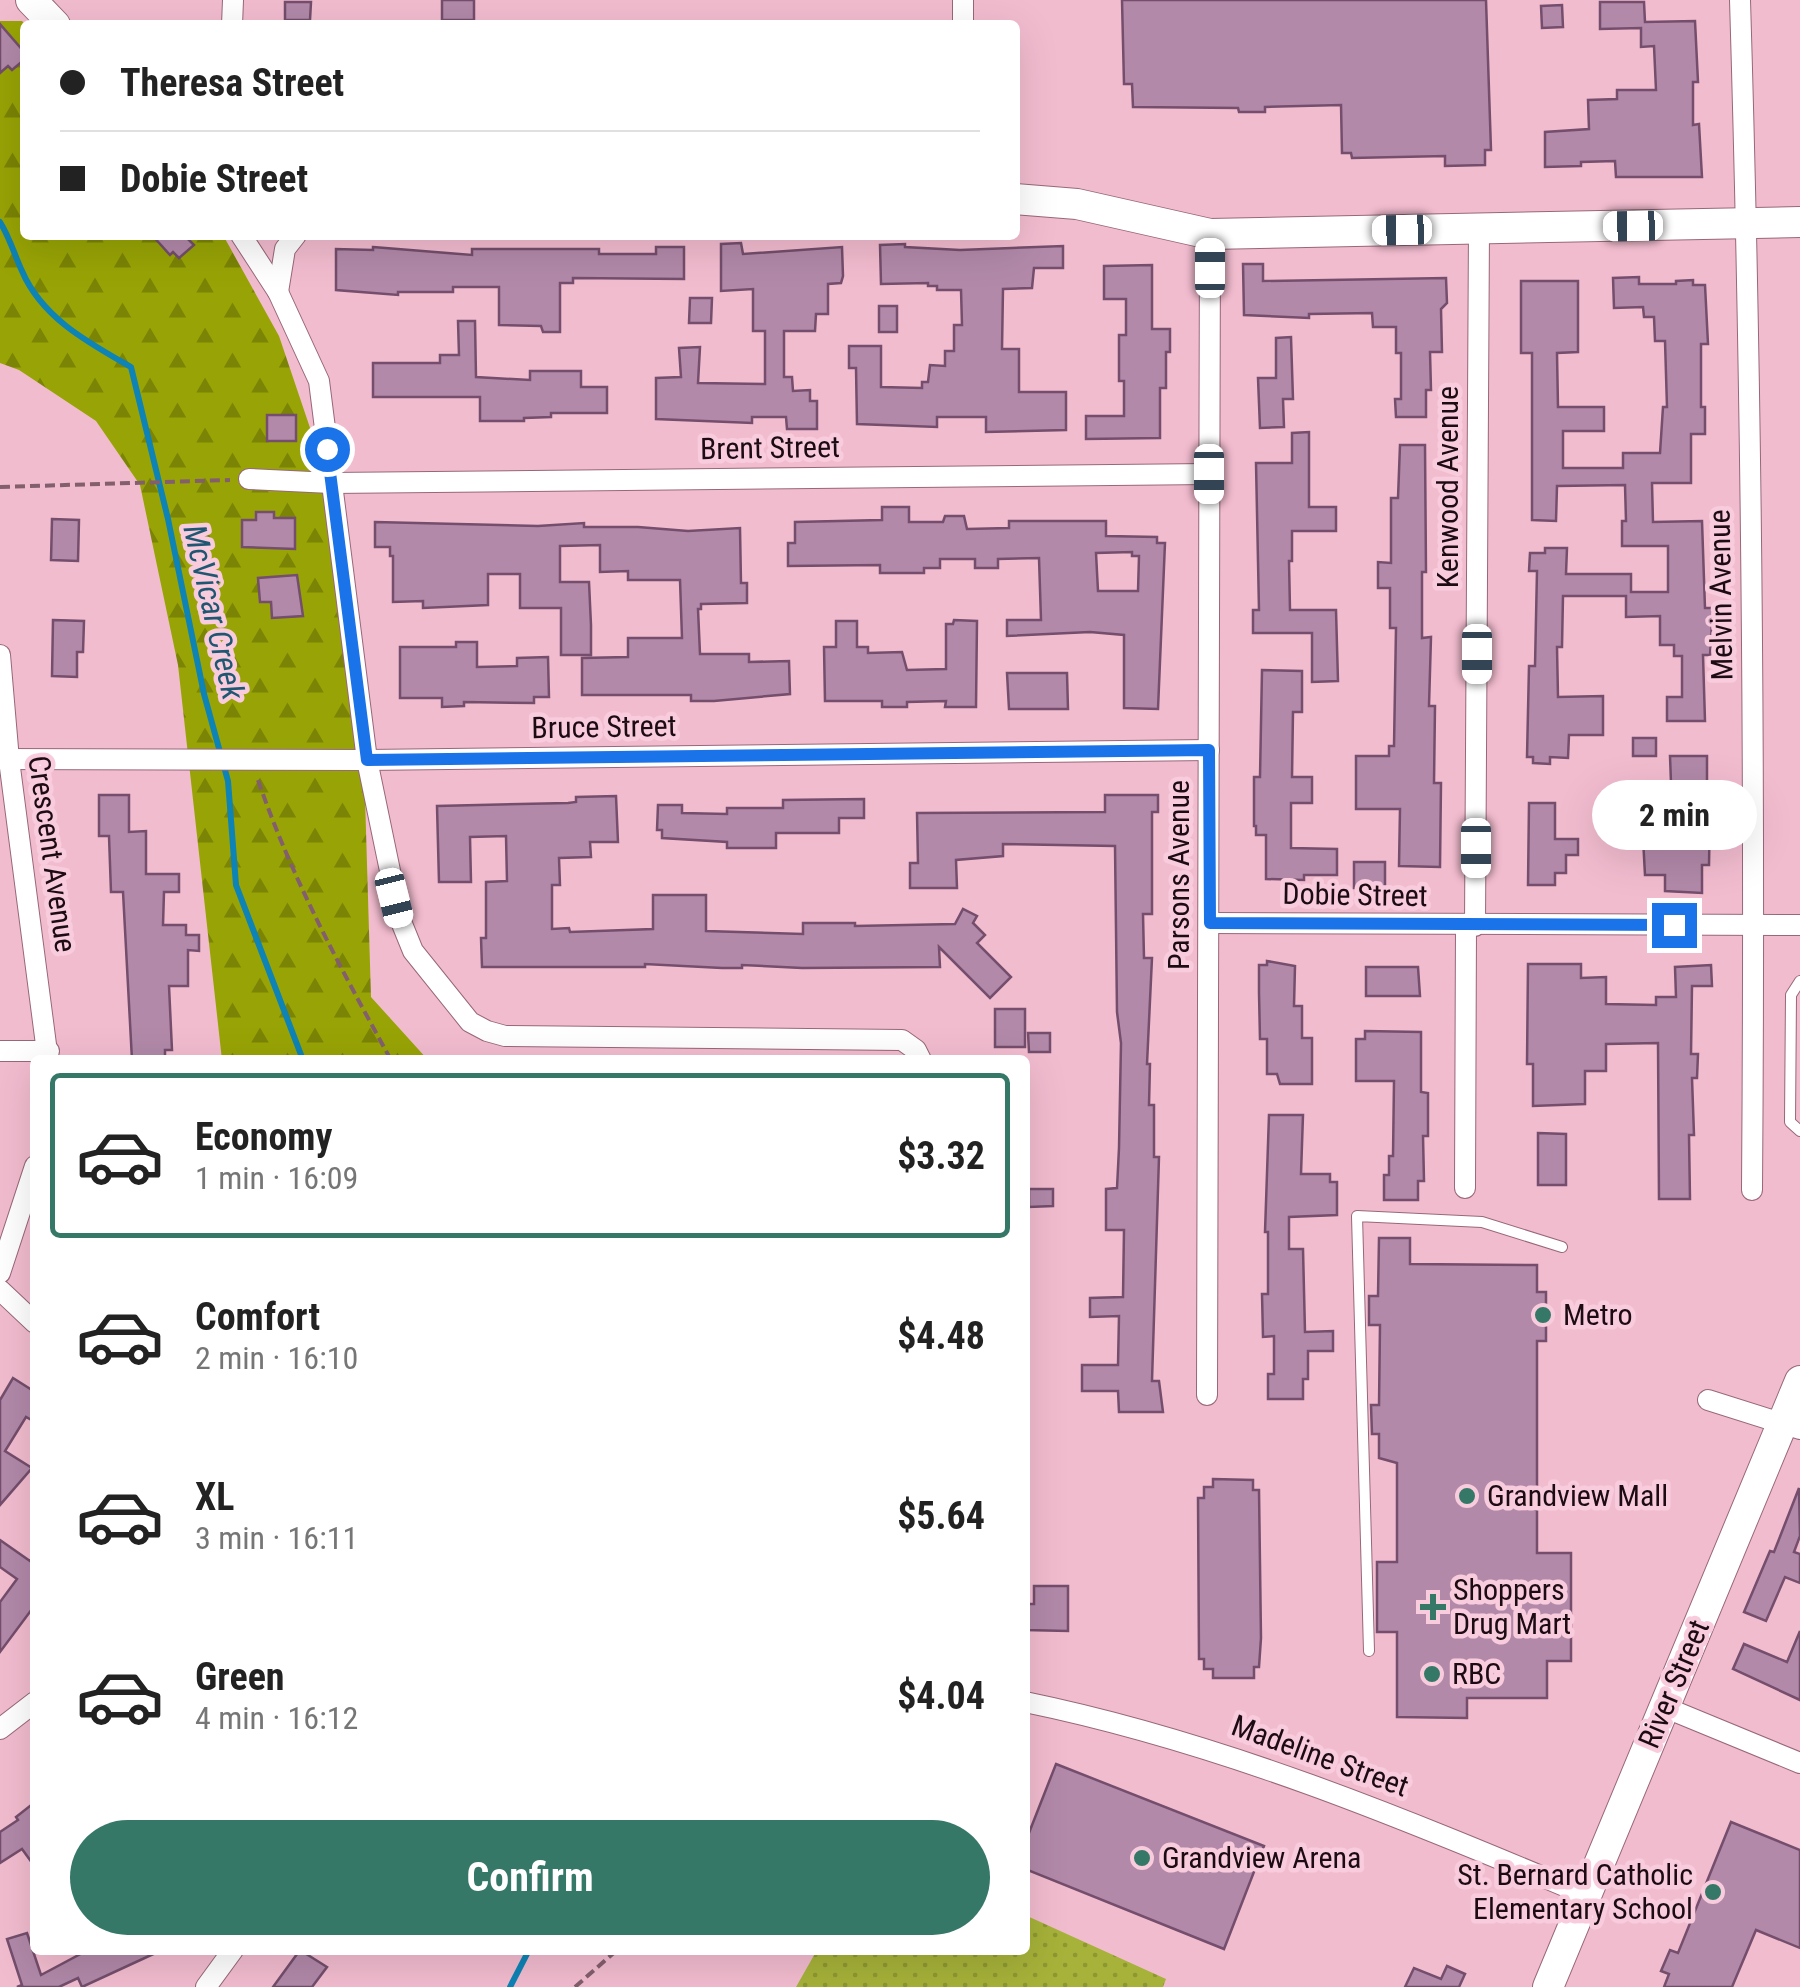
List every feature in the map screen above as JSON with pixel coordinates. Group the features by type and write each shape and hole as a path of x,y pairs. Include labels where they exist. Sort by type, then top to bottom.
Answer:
{"street":[{"path":"32,0 50,20"},
{"name":"Melvin Avenue","path":"1740,0 1747,224 1754,924 1752,1190"},
{"path":"1020,199 1077,204 1210,234 1800,222"},
{"name":"Kenwood Avenue","path":"1465,1188 1479,228"},
{"name":"Parsons Avenue","path":"1208,1396 1210,234"},
{"path":"244,240 278,292 319,381 367,760 400,919 413,951 470,1022 505,1036 902,1040 918,1055"},
{"path":"278,292 286,249 292,240"},
{"name":"Brent Street","path":"249,479 331,482 1209,474"},
{"name":"Crescent Avenue","path":"0,654 4,760 48,1055"},
{"name":"Bruce Street","path":"4,760 367,760 1209,750"},
{"name":"Dobie Street","path":"1210,923 1800,925"},
{"path":"0,1051 38,1055"},
{"path":"0,1273 30,1181"},
{"path":"0,1290 30,1318"},
{"name":"River Street","path":"1548,1987 1664,1707 1791,1425 1800,1381"},
{"path":"1708,1400 1791,1425"},
{"name":"Madeline Street","path":"1030,1703 1105,1718 1203,1746 1422,1825 1586,1895"},
{"path":"0,1730 30,1706"},
{"path":"1664,1707 1800,1763"},
{"path":"206,1987 229,1955"}],"lane":[{"path":"1800,981 1791,995 1790,1122 1800,1131"},
{"path":"1369,1652 1357,1216 1482,1222 1562,1246"}],"path":[{"path":"0,487 249,479"},
{"path":"248,758 286,858 388,1055"},
{"path":"575,1987 611,1955"}],"green space":[{"path":"0,21 20,21 20,240 226,240 279,336 329,484 364,764 371,997 423,1055 221,1055 178,665 140,485 96,421 19,370 0,363"},
{"path":"1030,1917 1166,1979 1163,1987 796,1987 814,1955 1030,1955"}],"building":[{"path":"442,0 474,0 474,20 442,20"},
{"path":"1122,0 1486,0 1491,150 1485,150 1485,165 1445,166 1445,156 1352,158 1351,153 1342,153 1341,105 1265,107 1265,112 1133,107 1132,84 1124,84"},
{"path":"285,2 311,2 310,20 285,20"},
{"path":"1600,2 1644,2 1645,22 1695,21 1698,82 1693,82 1693,125 1699,124 1702,177 1616,177 1615,161 1545,167 1545,132 1589,129 1588,100 1617,99 1617,90 1656,90 1654,46 1641,47 1641,28 1600,29"},
{"path":"1562,5 1563,27 1542,28 1541,6"},
{"path":"0,24 20,47 20,63 0,73"},
{"path":"156,240 189,240 194,245 179,258 173,252 170,255"},
{"path":"741,243 743,254 842,247 843,276 841,283 828,284 828,314 816,314 815,331 784,331 784,377 792,377 793,391 810,390 810,401 817,401 817,429 787,429 786,417 752,417 752,423 656,419 656,378 681,377 679,348 700,347 698,383 765,384 765,331 753,331 753,289 721,291 721,244"},
{"path":"880,245 960,250 1063,246 1063,268 1034,268 1032,288 1003,289 1002,349 1019,349 1019,392 1066,392 1066,430 986,432 986,417 937,417 937,427 857,424 856,368 849,368 849,346 881,346 881,387 922,388 922,382 928,382 930,365 945,366 945,351 954,351 954,325 962,325 961,290 937,290 937,286 928,283 881,284"},
{"path":"373,247 472,255 472,249 599,249 599,254 656,254 656,247 684,247 684,279 573,278 573,283 560,283 560,332 543,332 541,326 499,325 499,287 453,287 453,292 398,295 336,290 336,249"},
{"path":"1243,264 1263,264 1263,281 1446,278 1447,303 1441,309 1442,352 1430,352 1431,390 1426,390 1426,417 1396,417 1395,399 1401,399 1401,353 1396,353 1396,327 1373,327 1372,313 1309,314 1309,318 1244,315"},
{"path":"1152,265 1152,329 1170,329 1166,388 1160,388 1160,438 1086,439 1086,416 1124,416 1119,335 1126,335 1126,299 1104,299 1104,266"},
{"path":"1639,277 1639,284 1693,280 1693,285 1705,285 1708,344 1701,344 1701,407 1705,407 1705,434 1691,434 1691,483 1652,483 1653,522 1702,521 1705,608 1713,608 1710,655 1703,655 1705,721 1667,721 1667,697 1682,697 1682,656 1674,656 1674,645 1660,645 1660,616 1626,617 1626,596 1563,596 1562,647 1557,647 1558,697 1603,696 1603,735 1569,735 1568,758 1550,757 1550,764 1533,763 1533,757 1527,757 1529,666 1535,666 1537,571 1529,571 1530,553 1567,548 1566,574 1631,574 1631,592 1668,592 1668,546 1622,546 1625,485 1557,486 1556,521 1532,520 1532,353 1521,353 1521,281 1578,281 1578,352 1557,353 1558,407 1604,407 1604,431 1563,431 1563,468 1623,468 1623,453 1660,453 1663,407 1667,407 1665,341 1655,341 1654,317 1644,317 1643,307 1614,308 1613,278"},
{"path":"690,298 712,298 711,323 689,323"},
{"path":"879,306 897,306 897,332 879,332"},
{"path":"458,321 475,321 476,377 530,380 530,371 581,371 581,387 607,387 607,413 551,413 551,417 524,421 480,421 480,397 373,397 373,363 440,363 440,355 459,355"},
{"path":"1291,337 1293,399 1283,399 1284,427 1260,428 1258,378 1276,378 1276,338"},
{"path":"267,415 296,415 296,441 267,441"},
{"path":"1309,432 1309,507 1336,507 1336,531 1292,531 1290,610 1336,610 1338,681 1312,682 1312,633 1253,633 1253,610 1259,610 1256,463 1292,463 1292,433"},
{"path":"1400,445 1425,445 1422,638 1431,637 1429,706 1435,706 1434,783 1441,783 1440,867 1399,866 1400,809 1356,809 1356,756 1389,756 1389,746 1394,746 1396,628 1390,628 1390,588 1378,588 1378,562 1391,563 1391,498 1398,498"},
{"path":"882,507 909,507 909,522 943,522 945,516 964,516 967,529 1009,528 1009,521 1106,521 1106,536 1157,537 1157,543 1165,543 1158,709 1124,708 1124,635 1090,632 1007,636 1007,620 1041,620 1039,558 998,559 998,568 975,568 975,559 940,559 940,568 924,568 924,573 880,573 880,565 788,566 788,543 795,543 795,522 882,520","holes":["1132,552 1132,556 1139,556 1138,591 1098,591 1096,553"]},
{"path":"256,512 274,512 274,518 295,518 295,549 242,547 242,520 256,520"},
{"path":"52,519 79,520 78,561 51,560"},
{"path":"375,522 538,526 584,523 584,527 688,531 740,528 741,583 747,583 747,603 701,604 700,654 749,654 749,662 789,661 790,694 714,701 691,701 691,695 582,695 582,658 628,657 628,638 682,638 680,580 628,580 628,571 600,572 600,545 560,546 560,582 589,582 591,625 591,655 561,655 561,608 520,608 520,574 488,574 488,605 423,608 423,601 393,602 393,556 390,547 375,547"},
{"path":"297,575 303,616 272,618 271,602 260,602 258,578"},
{"path":"53,620 84,621 83,652 77,652 77,677 52,676"},
{"path":"954,620 977,621 976,707 945,707 946,701 882,707 882,701 825,701 824,647 836,647 836,621 857,621 857,647 868,647 868,653 902,652 907,670 946,669 946,624 953,624"},
{"path":"456,642 477,642 477,667 517,666 517,658 548,657 549,697 534,697 534,703 464,702 464,706 442,707 442,698 400,698 400,647 456,647"},
{"path":"1262,670 1302,671 1302,712 1293,712 1292,777 1312,777 1312,803 1291,803 1291,848 1337,849 1337,875 1304,875 1304,880 1266,879 1266,835 1256,835 1254,826 1254,777 1260,777"},
{"path":"1007,673 1067,673 1068,709 1009,709"},
{"path":"1633,738 1656,738 1656,756 1633,756"},
{"path":"1670,756 1707,756 1709,865 1702,865 1702,893 1665,891 1665,875 1645,875 1643,838 1673,837"},
{"path":"99,795 129,795 129,832 146,831 146,874 179,874 179,892 164,892 163,925 186,925 186,935 199,935 199,951 188,950 188,986 169,986 172,1050 165,1050 165,1055 132,1055 123,892 111,892 109,836 99,836"},
{"path":"1105,795 1158,795 1158,812 1152,812 1152,914 1143,914 1144,958 1152,958 1149,1105 1154,1105 1154,1157 1159,1157 1152,1381 1159,1381 1163,1412 1119,1412 1118,1391 1082,1391 1082,1365 1118,1365 1119,1316 1090,1317 1090,1298 1123,1297 1124,1230 1106,1230 1106,1189 1117,1188 1119,1148 1121,1043 1117,1012 1115,846 1003,844 1003,856 956,860 957,888 910,888 910,863 918,863 917,813 1105,812"},
{"path":"616,796 618,842 590,842 591,857 559,858 560,885 552,885 552,929 653,929 653,895 706,895 706,931 803,934 803,923 955,924 963,909 977,916 973,923 985,935 977,943 1011,977 990,998 939,947 940,967 482,967 486,882 507,881 506,836 470,837 471,882 439,882 437,806 568,803 576,802 576,797"},
{"path":"864,799 864,818 839,818 839,833 776,833 776,848 727,848 727,842 662,838 662,830 657,830 658,805 682,805 682,813 727,814 727,808 783,808 783,800"},
{"path":"1529,803 1555,803 1555,839 1578,839 1578,855 1566,855 1566,873 1555,873 1555,885 1528,885"},
{"path":"1354,862 1385,862 1385,891 1354,888"},
{"path":"1267,961 1295,966 1294,1006 1302,1006 1302,1038 1312,1038 1312,1084 1280,1084 1277,1074 1267,1074 1267,1039 1260,1039 1259,965 1267,965"},
{"path":"1528,964 1581,964 1581,978 1606,977 1606,1004 1656,1005 1656,997 1676,997 1675,967 1711,965 1712,986 1692,986 1691,1054 1698,1054 1697,1078 1692,1078 1690,1199 1659,1199 1658,1043 1606,1044 1606,1071 1585,1071 1585,1104 1533,1106 1533,1064 1527,1064"},
{"path":"1366,967 1418,967 1420,996 1366,996"},
{"path":"995,1009 1025,1009 1025,1047 995,1047"},
{"path":"1365,1031 1421,1032 1421,1092 1428,1093 1428,1136 1423,1136 1424,1181 1418,1181 1418,1200 1384,1200 1384,1175 1389,1175 1389,1156 1393,1156 1394,1081 1356,1081 1356,1039 1365,1039"},
{"path":"1028,1033 1050,1033 1050,1052 1029,1052"},
{"path":"1269,1115 1303,1115 1301,1174 1330,1174 1330,1182 1337,1182 1337,1215 1289,1217 1289,1249 1303,1249 1305,1332 1333,1331 1333,1351 1308,1351 1303,1399 1268,1399 1268,1374 1274,1374 1274,1336 1263,1337 1262,1294 1268,1294 1265,1232"},
{"path":"1538,1133 1566,1134 1566,1185 1538,1185"},
{"path":"1030,1189 1053,1189 1053,1206 1030,1207"},
{"name":"Grandview Mall","path":"1379,1238 1410,1238 1410,1264 1537,1265 1537,1292 1546,1292 1546,1341 1537,1341 1537,1553 1571,1553 1571,1661 1547,1661 1547,1698 1467,1698 1467,1718 1397,1717 1397,1632 1377,1632 1377,1562 1397,1562 1397,1463 1379,1458 1379,1434 1372,1434 1371,1405 1379,1405 1380,1325 1369,1325 1369,1296 1378,1296"},
{"path":"13,1378 30,1389 30,1419 26,1417 5,1451 30,1470 0,1505 0,1400"},
{"path":"1213,1479 1253,1480 1253,1490 1259,1490 1261,1638 1259,1667 1254,1667 1254,1678 1213,1678 1213,1669 1204,1669 1204,1659 1199,1659 1198,1498 1204,1498 1204,1487 1213,1487"},
{"path":"1799,1488 1800,1536 1794,1552 1800,1554 1800,1583 1785,1577 1766,1621 1744,1612 1770,1551 1774,1552"},
{"path":"0,1540 30,1561 30,1612 0,1652 0,1602 17,1579 0,1567"},
{"path":"1034,1586 1068,1586 1068,1631 1030,1630 1030,1604 1034,1604"},
{"path":"1800,1631 1800,1700 1733,1669 1744,1644 1787,1662"},
{"name":"Grandview Arena","path":"1056,1764 1264,1846 1224,1949 1030,1871 1030,1830"},
{"path":"30,1806 30,1860 22,1849 0,1863 0,1832 18,1820 16,1817"},
{"path":"1731,1822 1800,1850 1800,1948 1756,1930 1732,1987 1664,1987 1669,1974 1661,1971 1670,1950 1678,1953"},
{"path":"27,1933 30,1955 34,1955 41,1975 79,1955 151,1955 82,1987 78,1978 59,1987 17,1987 22,1985 7,1939"},
{"path":"296,1955 308,1955 327,1967 312,1987 273,1987"},
{"path":"1447,1966 1465,1974 1459,1987 1405,1987 1414,1968 1441,1979"}],"waterway":[{"name":"McVicar Creek","path":"0,222 31,288 54,316 131,367 204,694 228,781 236,885 301,1055"},
{"name":"McVicar Creek","path":"510,1987 526,1955"}],"place":[{"name":"Metro","path":"1543,1315"},
{"name":"Grandview Mall","path":"1467,1496"},
{"name":"Shoppers Drug Mart","path":"1433,1607"},
{"name":"RBC","path":"1432,1674"},
{"name":"Grandview Arena","path":"1142,1858"},
{"name":"St. Bernard Catholic Elementary School","path":"1713,1892"}],"route":[{"path":"327,449 367,760 1209,750 1210,923 1674,925"}]}
